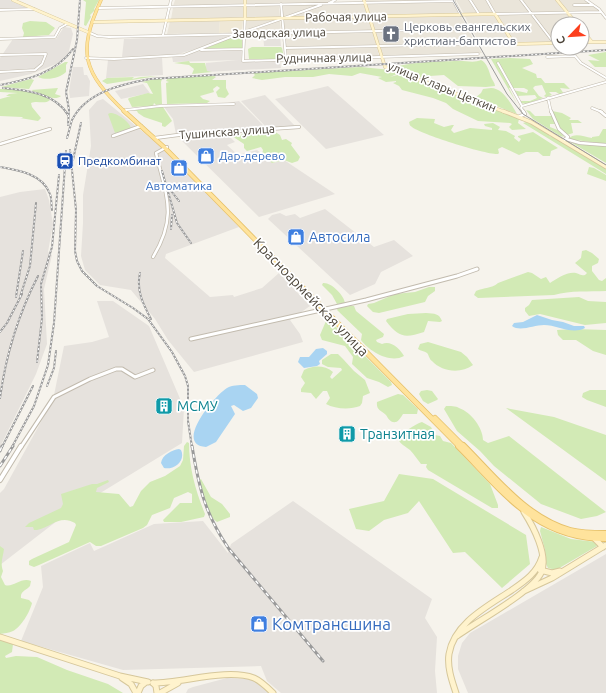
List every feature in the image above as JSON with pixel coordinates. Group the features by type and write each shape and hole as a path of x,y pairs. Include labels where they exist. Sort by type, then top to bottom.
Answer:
{"main road":[{"path":"13,0 89,33"},
{"name":"Красноармейская улица","path":"93,22 102,0"},
{"name":"Красноармейская улица","path":"102,0 89,33 86,46 87,58 92,74 103,91 156,138"},
{"path":"245,0 245,19"},
{"path":"558,0 570,16"},
{"name":"улица Клары Цеткин","path":"364,1 370,16 383,65 387,68 534,124 565,140 606,167"},
{"path":"495,14 514,44 550,43"},
{"name":"Рабочая улица","path":"93,22 495,14"},
{"path":"590,40 592,42 606,42"},
{"name":"Красноармейская улица","path":"87,58 92,70 103,87 166,147 326,309 504,493 527,511 568,530 580,533 606,534"},
{"path":"527,511 535,528"},
{"name":"Красноармейская улица","path":"527,511 533,518 560,532 582,538 606,538"},
{"path":"455,637 520,593 534,581 540,570 542,557 533,518"},
{"path":"520,593 552,578 604,546 596,539"},
{"path":"456,693 449,661 450,648 460,628 473,617 540,570 555,573 566,569"},
{"path":"0,637 120,676 150,682 182,682 230,675 246,675 261,682 273,693"},
{"path":"120,676 131,684 137,693 141,686 150,682"},
{"path":"150,682 156,686 158,693 182,682"}],"street":[{"path":"163,35 171,0"},
{"path":"244,33 335,0"},
{"path":"470,0 479,14"},
{"path":"487,0 495,14"},
{"path":"521,0 550,36"},
{"path":"586,0 599,9 606,18"},
{"path":"99,8 325,4 364,1 453,1 461,15"},
{"path":"281,4 286,59"},
{"path":"574,5 593,5"},
{"path":"0,10 34,9"},
{"name":"Рабочая улица","path":"495,14 600,12"},
{"path":"198,50 243,49 245,19"},
{"path":"0,39 54,38 60,28 67,24"},
{"name":"Заводская улица","path":"89,33 99,37 469,29"},
{"path":"87,58 108,59 184,55 237,34"},
{"path":"285,48 477,44"},
{"name":"Рудничная улица","path":"243,49 243,61 478,54"},
{"path":"0,55 46,54 42,64 36,69 27,71 0,72"},
{"path":"547,57 575,56 581,63 606,78"},
{"path":"498,62 525,114 518,117"},
{"path":"522,106 606,82"},
{"path":"548,98 552,115 560,131 568,137 565,140 577,143 606,145"},
{"path":"126,110 160,106 234,104"},
{"path":"592,108 600,111 606,116"},
{"path":"113,136 141,126"},
{"name":"Тушинская улица","path":"156,138 255,129 299,127"},
{"path":"0,144 50,129"},
{"path":"153,257 164,238 169,222 168,206 156,153 166,147"},
{"path":"191,338 326,309 457,276 477,269"},
{"path":"0,480 45,409 54,398 90,379 116,369 122,369 135,377 153,370"}],"shaded area":[{"path":"0,0 10,0 31,9 0,10"},
{"path":"175,0 243,0 243,4 173,6"},
{"path":"246,0 334,0 283,18 281,4 246,5"},
{"path":"365,0 453,0 460,15 370,16"},
{"path":"456,0 486,0 494,14 464,14"},
{"path":"488,0 521,0 550,38 550,43 514,43"},
{"path":"522,0 557,0 570,16 550,16 550,36"},
{"path":"558,0 584,0 599,9 600,12 568,13"},
{"path":"364,3 368,16 284,18 326,4"},
{"path":"279,5 280,17 247,18 247,6"},
{"path":"243,6 243,18 171,19 173,8"},
{"path":"495,14 513,43 480,44 464,15"},
{"path":"460,15 468,28 375,31 371,17"},
{"path":"368,17 373,31 284,33 283,19"},
{"path":"277,19 246,30 247,20"},
{"path":"220,20 219,33 167,34 170,21"},
{"path":"220,20 243,20 242,32 219,33"},
{"path":"280,21 281,33 247,33"},
{"path":"64,27 71,28 73,34 68,55 61,62 31,74 0,81 0,58 13,39 56,39"},
{"path":"468,29 476,44 379,46 375,32"},
{"path":"373,32 377,46 286,48 284,34"},
{"path":"263,34 280,34 281,46 264,46"},
{"path":"227,35 227,37 203,47 182,53 167,56 122,57 124,39"},
{"path":"477,45 482,53 382,56 380,47"},
{"path":"377,47 379,56 288,58 286,49"},
{"path":"242,50 241,61 280,60 281,68 206,72 206,63 238,60 173,62 172,56 185,55 199,51"},
{"path":"162,57 163,75 106,78 108,60"},
{"path":"73,67 83,67 84,75 87,75 90,81 89,96 70,98 69,91"},
{"path":"143,84 150,93 121,99 115,91"},
{"path":"328,86 384,135 326,149 275,99"},
{"path":"265,95 296,127 266,127 241,101"},
{"path":"103,99 165,150 239,227 166,254 165,258 210,297 233,295 234,297 262,288 279,273 310,306 290,320 300,334 303,342 194,372 168,340 155,319 131,290 100,285 85,270 81,256 83,195 91,146 89,110 97,101"},
{"path":"239,101 265,127 176,134 173,119 164,107 222,104"},
{"path":"226,133 235,142 227,145 238,155 257,150 273,163 284,160 335,194 259,217 180,139 190,136"},
{"path":"45,189 49,200 53,224 48,252 52,255 44,289 47,344 36,374 0,447 0,197 20,192"},
{"path":"325,209 374,247 394,240 413,256 381,272 375,284 350,295 268,219 272,215 280,213 286,216 295,214 300,218"},
{"path":"97,301 113,301 149,326 184,408 182,443 66,514 0,565 0,493 4,489 53,400 64,346 92,342 109,337"},
{"path":"293,501 432,599 425,618 437,637 435,671 437,693 281,693 267,681 261,666 123,670 21,641 43,587 41,566 90,543 94,551 154,524 203,521 228,553 231,544"},
{"path":"606,554 606,693 468,693 458,669 458,656 462,643 470,633"},
{"path":"227,678 253,679 269,693 186,693 188,689 193,687"}],"green space":[{"path":"83,0 99,0 94,9 95,10 90,15 91,17 86,26 84,25 86,2"},
{"path":"30,21 46,22 55,28 49,35 23,37 23,23"},
{"path":"238,35 242,35 242,48 204,49"},
{"path":"252,47 281,47 284,57 279,59 249,59 248,49"},
{"path":"606,52 606,67 595,67 588,60 600,61 590,55"},
{"path":"491,59 530,59 533,64 522,68 536,74 537,78 541,78 545,83 564,83 570,89 560,88 564,94 549,92 552,95 546,97 544,96 546,94 542,85 535,86 533,88 539,96 543,98 526,104 521,103 520,101 530,101 537,98 535,95 517,96 513,90 527,93 528,90 524,88 509,88 517,104"},
{"path":"481,60 488,67 495,86 458,86 444,75 422,78 395,68 406,64 415,63 446,61 474,62"},
{"path":"189,61 190,63 205,63 207,71 212,72 192,74 194,69 189,65 174,63"},
{"path":"65,62 68,62 66,65 66,72 60,76 49,79 38,77"},
{"path":"361,67 391,70 399,73 390,77 401,74 519,119 518,123 526,129 512,130 509,127 512,124 510,123 478,121 453,109 446,103 402,90 399,86 393,83 396,81 386,82 378,78 382,77 360,73 352,76 329,74 313,77 285,77 262,80 252,78 255,75 253,73"},
{"path":"212,75 216,77 212,80 226,80 226,88 229,94 225,98 218,97 216,92 220,88 217,86 213,89 214,92 200,96 203,99 210,101 207,103 167,104 166,83 169,82 166,81 168,78"},
{"path":"157,76 107,84 102,81 107,78 134,77 132,79"},
{"path":"31,79 34,80 29,89 1,87"},
{"path":"162,79 162,104 156,105 154,103 153,106 132,107 128,99 148,93 153,94 147,83 142,82"},
{"path":"58,88 55,94 61,96 58,98 50,98 31,90"},
{"path":"491,88 503,94 517,114 475,98 483,89"},
{"path":"0,89 33,92 45,96 50,100 31,103 32,107 41,118 38,121 20,118 23,118 22,117 0,116 0,99 11,96 6,96 9,94 18,93 0,92"},
{"path":"163,107 172,121 165,127 162,126 162,123 144,117 137,111 133,110"},
{"path":"526,110 530,111 535,116 552,116 556,124 550,124 550,127 560,131 564,137 533,119"},
{"path":"552,111 562,113 571,118 569,120 578,120 582,123 571,123 573,133 567,135 561,130"},
{"path":"108,114 116,114 122,118 130,125 131,128 115,133"},
{"path":"417,118 435,119 434,123 444,127 454,125 451,130 454,133 470,128 492,130 492,128 485,126 484,124 493,123 500,127 498,130 506,131 515,136 514,138 519,142 521,139 518,136 533,132 558,148 551,151 550,156 543,156 538,152 526,152 519,155 502,147 498,149 498,154 481,151 454,144 410,126 409,122"},
{"path":"523,123 531,123 549,134 549,136 554,137 606,167 606,174"},
{"path":"603,129 606,129 606,144 568,139 576,135 592,138 599,136"},
{"path":"272,130 280,135 282,140 286,139 292,143 291,145 300,157 298,161 292,163 284,160 272,163 262,154 263,150 261,147 247,151 244,148 244,144 229,134 235,133 239,137 244,132"},
{"path":"571,142 606,146 606,163 572,143"},
{"path":"589,167 594,168 606,175 606,181 587,174"},
{"path":"586,250 599,259 598,263 592,266 592,271 599,280 602,281 606,278 606,291 478,298 474,295 476,291 528,272 541,279 546,277 550,283 569,273 585,275 587,273 575,263 581,258 582,251"},
{"path":"323,283 330,285 337,290 345,303 337,304 332,295 322,285"},
{"path":"429,287 435,287 435,291 428,296 425,302 379,313 373,312 367,306 368,304 395,294 415,292"},
{"path":"579,297 588,301 606,302 606,323 585,325 540,314 529,316 525,311 525,308 532,300"},
{"path":"354,306 356,311 384,334 383,337 376,340 377,342 382,344 392,344 398,348 404,356 398,358 386,357 369,348 361,340 362,334 337,310 338,308"},
{"path":"426,313 438,315 442,321 428,321 424,332 407,336 399,334 386,321 387,319 408,314"},
{"path":"328,319 391,382 392,385 388,387 367,378 352,364 353,357 345,346 322,340 320,335"},
{"path":"557,330 606,330 606,355 593,351 576,340 563,340 558,335"},
{"path":"428,342 461,352 473,365 457,371 441,368 431,360 427,353 418,349 420,344"},
{"path":"331,354 338,354 365,380 370,393 363,396 360,406 338,408 326,404 330,398 327,391 323,391 316,399 311,393 301,392 301,389 305,383 301,377 304,370 308,368 323,367 333,372 330,377 332,379 342,370 341,368 328,367 322,364 322,360"},
{"path":"590,390 606,390 606,407 582,397 583,393"},
{"path":"421,391 432,391 438,399 428,404 423,401 419,394"},
{"path":"398,394 403,395 418,409 417,414 403,414 398,421 392,422 378,408 377,402"},
{"path":"446,406 453,406 468,413 479,426 483,440 488,443 509,436 606,512 597,516 581,519 541,504 494,466 480,451 457,431 444,409"},
{"path":"506,408 554,417 606,435 606,481"},
{"path":"422,422 431,427 435,435 440,436 443,441 451,443 490,484 498,508 492,508 428,470 426,467 427,464 421,464 410,450 400,443 398,439 402,434"},
{"path":"187,442 189,443 190,462 205,514 204,517 181,522 164,522 163,520 180,503 192,503 192,494 188,492 174,498 170,508 152,515 147,525 143,528 101,546 96,546 90,542 34,567 29,565 29,561 32,559 69,542 76,525 70,521 60,520 37,530 34,530 33,527 25,527 29,523 61,508 63,504 61,494 108,480 109,482 97,488 96,492 119,494 130,507 133,506 141,491 150,482 165,476 180,466 183,460 184,446"},
{"path":"399,474 433,479 526,535 530,564 502,588 465,552 453,553 419,501 408,513 384,520 369,531 356,529 349,509 384,501"},
{"path":"201,479 211,497 222,504 230,514 230,517 217,522 213,519 202,497 199,480"},
{"path":"541,527 571,539 596,542 597,546 556,570 548,568 540,531"},
{"path":"0,546 4,549 2,563 3,571 1,577 5,585 8,586 24,580 31,581 30,586 24,591 21,598 29,600 32,603 27,615 16,629 11,632 0,634"},
{"path":"0,640 13,644 12,652 5,656 6,658 16,656 37,657 67,670 108,684 123,693 0,693"}],"water":[{"path":"537,315 574,326 584,326 585,328 580,330 570,330 549,325 523,328 515,328 512,326 514,323 523,322"},
{"path":"323,348 327,351 327,354 319,361 320,364 317,366 304,368 298,362 300,357 309,357 316,349"},
{"path":"245,385 257,394 258,398 251,408 243,411 234,405 231,406 235,414 216,442 206,447 197,444 194,438 195,429 206,409 221,392 227,388"},
{"path":"173,450 181,450 182,458 178,464 172,468 164,468 161,463 165,455"}],"tram line":[{"path":"453,0 507,94 523,114 606,165"}],"railway":[{"path":"68,125 69,110 66,92 77,40 80,0"},
{"path":"0,85 20,81 50,70 73,49"},
{"path":"67,138 72,120 78,110 86,102 95,96 117,87 150,79 606,50"},
{"path":"3,88 21,90 48,97 56,102 68,115"},
{"path":"73,160 81,123"},
{"path":"70,150 76,210 75,251 77,261 82,271 97,286 148,319 172,352 185,376 188,386 188,421 192,447"},
{"path":"12,447 34,406 48,365 54,323 66,151"},
{"path":"0,167 36,177 47,187 51,198 52,210"},
{"path":"162,171 177,223 191,243"},
{"path":"37,362 42,318 41,284 52,247 59,175"},
{"path":"168,187 179,201"},
{"path":"20,297 30,266 36,203"},
{"path":"171,229 172,215"},
{"path":"16,297 23,251"},
{"path":"140,273 140,291 143,302 151,319"},
{"path":"0,398 9,350 24,305 38,276"},
{"path":"0,332 7,323 22,294"},
{"path":"47,386 54,368 56,351"},
{"path":"2,447 33,386"},
{"path":"0,451 2,446"},
{"path":"0,466 13,446"},
{"path":"192,446 200,488 214,524 221,536 229,549 323,661"}],"place":[{"name":"Церковь евангельских христиан-баптистов","path":"391,34"},
{"name":"Дар-дерево","path":"206,156"},
{"name":"Предкомбинат","path":"65,161"},
{"name":"Автоматика","path":"179,168"},
{"name":"Автосила","path":"296,237"},
{"name":"МСМУ","path":"164,406"},
{"name":"Транзитная","path":"347,434"},
{"name":"Комтрансшина","path":"259,624"}]}
